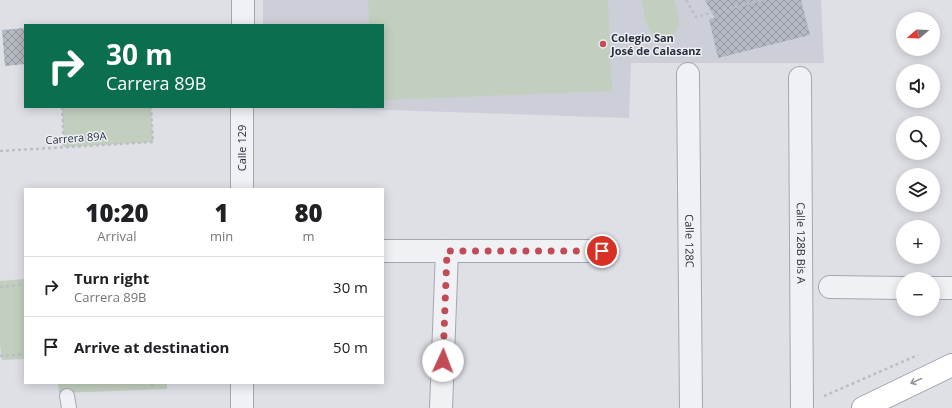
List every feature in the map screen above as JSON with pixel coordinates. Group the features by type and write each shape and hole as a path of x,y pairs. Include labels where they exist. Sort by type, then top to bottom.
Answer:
{"main road":[{"path":"863,408 952,365"}],"street":[{"path":"242,24 243,0"},
{"name":"Calle 128C","path":"688,74 691,408"},
{"name":"Calle 128B Bis A","path":"800,78 802,408"},
{"name":"Calle 129","path":"242,108 242,188"},
{"path":"384,251 602,251"},
{"path":"441,408 447,251"},
{"path":"830,287 896,288"},
{"path":"940,288 952,288"},
{"path":"242,384 242,408"}],"path":[{"path":"686,0 696,17 761,0"},
{"path":"62,108 64,147"},
{"name":"Carrera 89A","path":"0,151 153,142 151,108"},
{"path":"0,287 24,284"},
{"path":"0,356 24,354"},
{"path":"822,397 919,354"}],"shaded area":[{"name":"Colegio San José de Calasanz","path":"263,0 821,0 824,63 631,63 629,118 327,108 384,108 384,24 263,24"}],"green space":[{"path":"368,0 608,0 612,91 384,100 384,24 369,24"},
{"path":"641,0 674,0 678,12 678,29 667,38 658,38 654,36 647,25"},
{"path":"62,108 151,108 153,142 64,147"},
{"path":"24,279 24,359 2,360 0,345 0,281"},
{"path":"58,384 167,384 167,389 59,393"}],"building":[{"path":"705,0 801,0 810,35 718,58 709,19 715,18"},
{"path":"24,28 24,64 5,66 2,30"}],"place":[{"name":"Colegio San José de Calasanz","path":"603,44"}],"route":[{"path":"443,361 447,251 602,251"}]}
